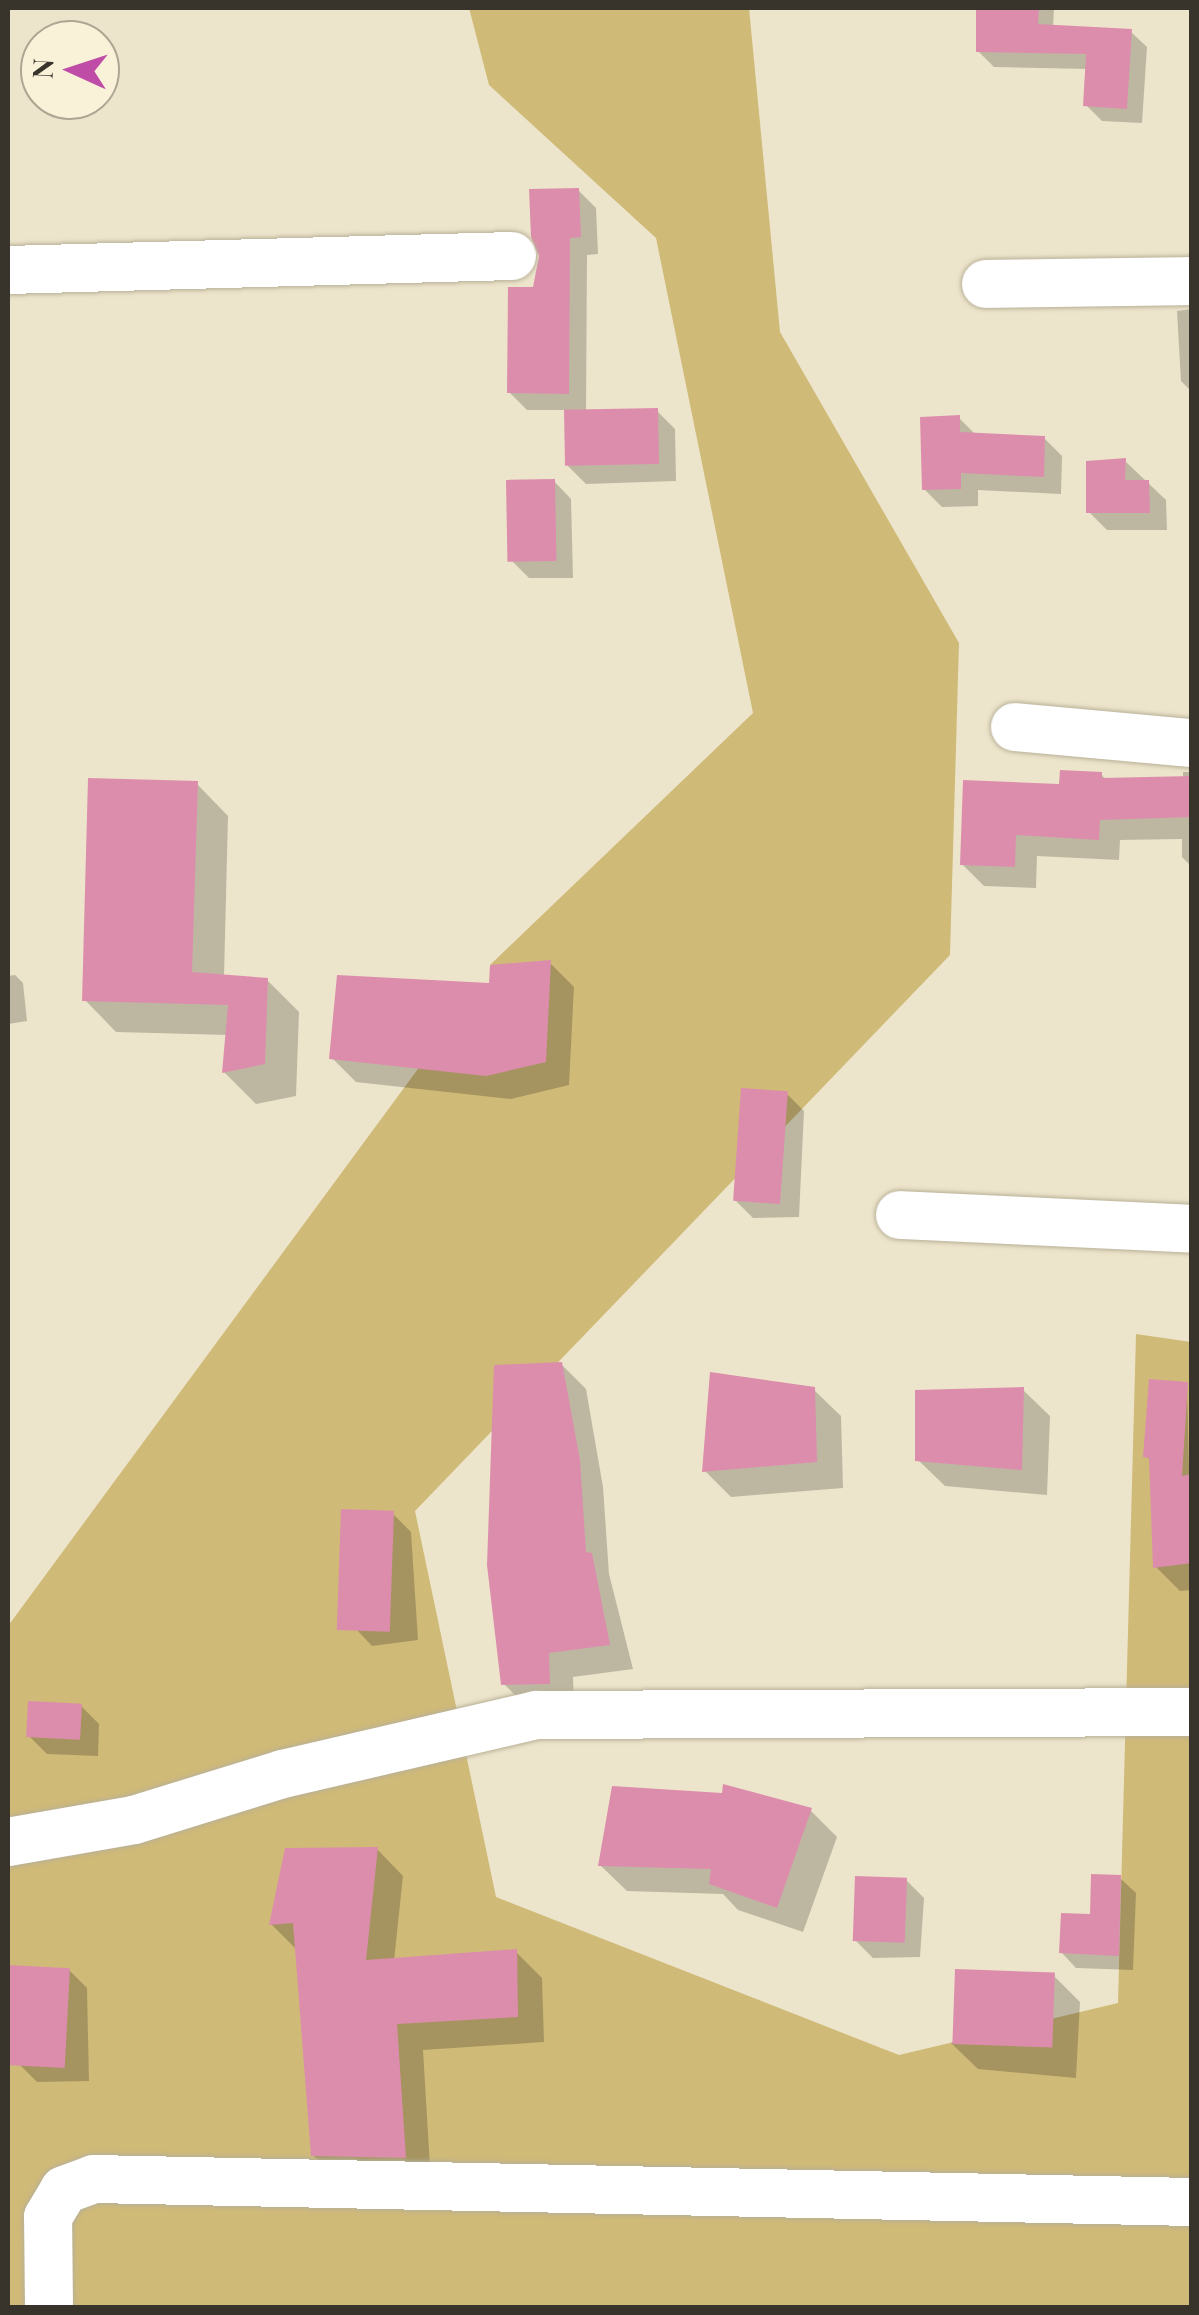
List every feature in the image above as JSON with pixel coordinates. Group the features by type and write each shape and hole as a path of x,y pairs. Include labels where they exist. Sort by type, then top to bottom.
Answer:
{"street":[{"path":"8,270 512,256"},
{"path":"986,284 1192,281"},
{"path":"1015,727 1192,743"},
{"path":"900,1215 1192,1229"},
{"path":"8,1842 134,1820 283,1774 536,1715 1192,1712"},
{"path":"48,2308 48,2217 64,2190 94,2179 1192,2202"}],"shaded area":[{"path":"469,8 749,8 780,332 959,643 950,955 415,1511 496,1897 899,2055 1118,2003 1136,1334 1191,1342 1191,2307 8,2307 8,1626 451,1024 490,983 490,965 753,713 656,238 489,85"}],"building":[{"path":"976,8 1039,8 1038,24 1132,29 1127,109 1083,106 1086,54 976,52"},
{"path":"579,188 581,237 570,238 569,394 507,393 508,287 533,287 539,256 531,237 529,189"},
{"path":"658,408 659,464 565,466 564,410"},
{"path":"960,415 960,432 1045,436 1044,477 961,473 961,489 922,490 920,417"},
{"path":"1126,458 1125,480 1149,480 1150,513 1086,513 1086,461"},
{"path":"555,479 556,561 507,562 506,480"},
{"path":"1060,770 1102,772 1102,778 1192,776 1192,817 1100,820 1099,840 1016,835 1015,867 960,865 963,780 1059,784"},
{"path":"88,778 198,781 192,972 268,978 265,1064 222,1073 228,1005 82,1001"},
{"path":"551,960 546,1062 486,1076 329,1059 337,975 489,983 490,965"},
{"path":"741,1088 788,1091 780,1204 733,1201"},
{"path":"562,1362 580,1460 586,1552 592,1553 610,1645 549,1653 550,1684 501,1685 487,1565 494,1365"},
{"path":"710,1372 815,1387 817,1462 702,1472"},
{"path":"1149,1379 1188,1382 1182,1476 1192,1474 1192,1563 1153,1568 1149,1458 1143,1457"},
{"path":"1024,1387 1022,1470 915,1461 915,1390"},
{"path":"341,1509 394,1511 390,1632 337,1630"},
{"path":"28,1701 82,1704 80,1740 26,1737"},
{"path":"723,1784 812,1808 777,1908 709,1884 711,1869 598,1866 612,1786 722,1793"},
{"path":"378,1847 366,1960 517,1949 518,2017 397,2024 406,2158 311,2156 293,1923 269,1925 285,1848"},
{"path":"1091,1874 1121,1875 1119,1956 1059,1953 1061,1913 1090,1914"},
{"path":"855,1876 907,1878 905,1943 853,1941"},
{"path":"8,1965 70,1968 65,2068 8,2065"},
{"path":"955,1969 1055,1972 1052,2047 952,2044"}]}
